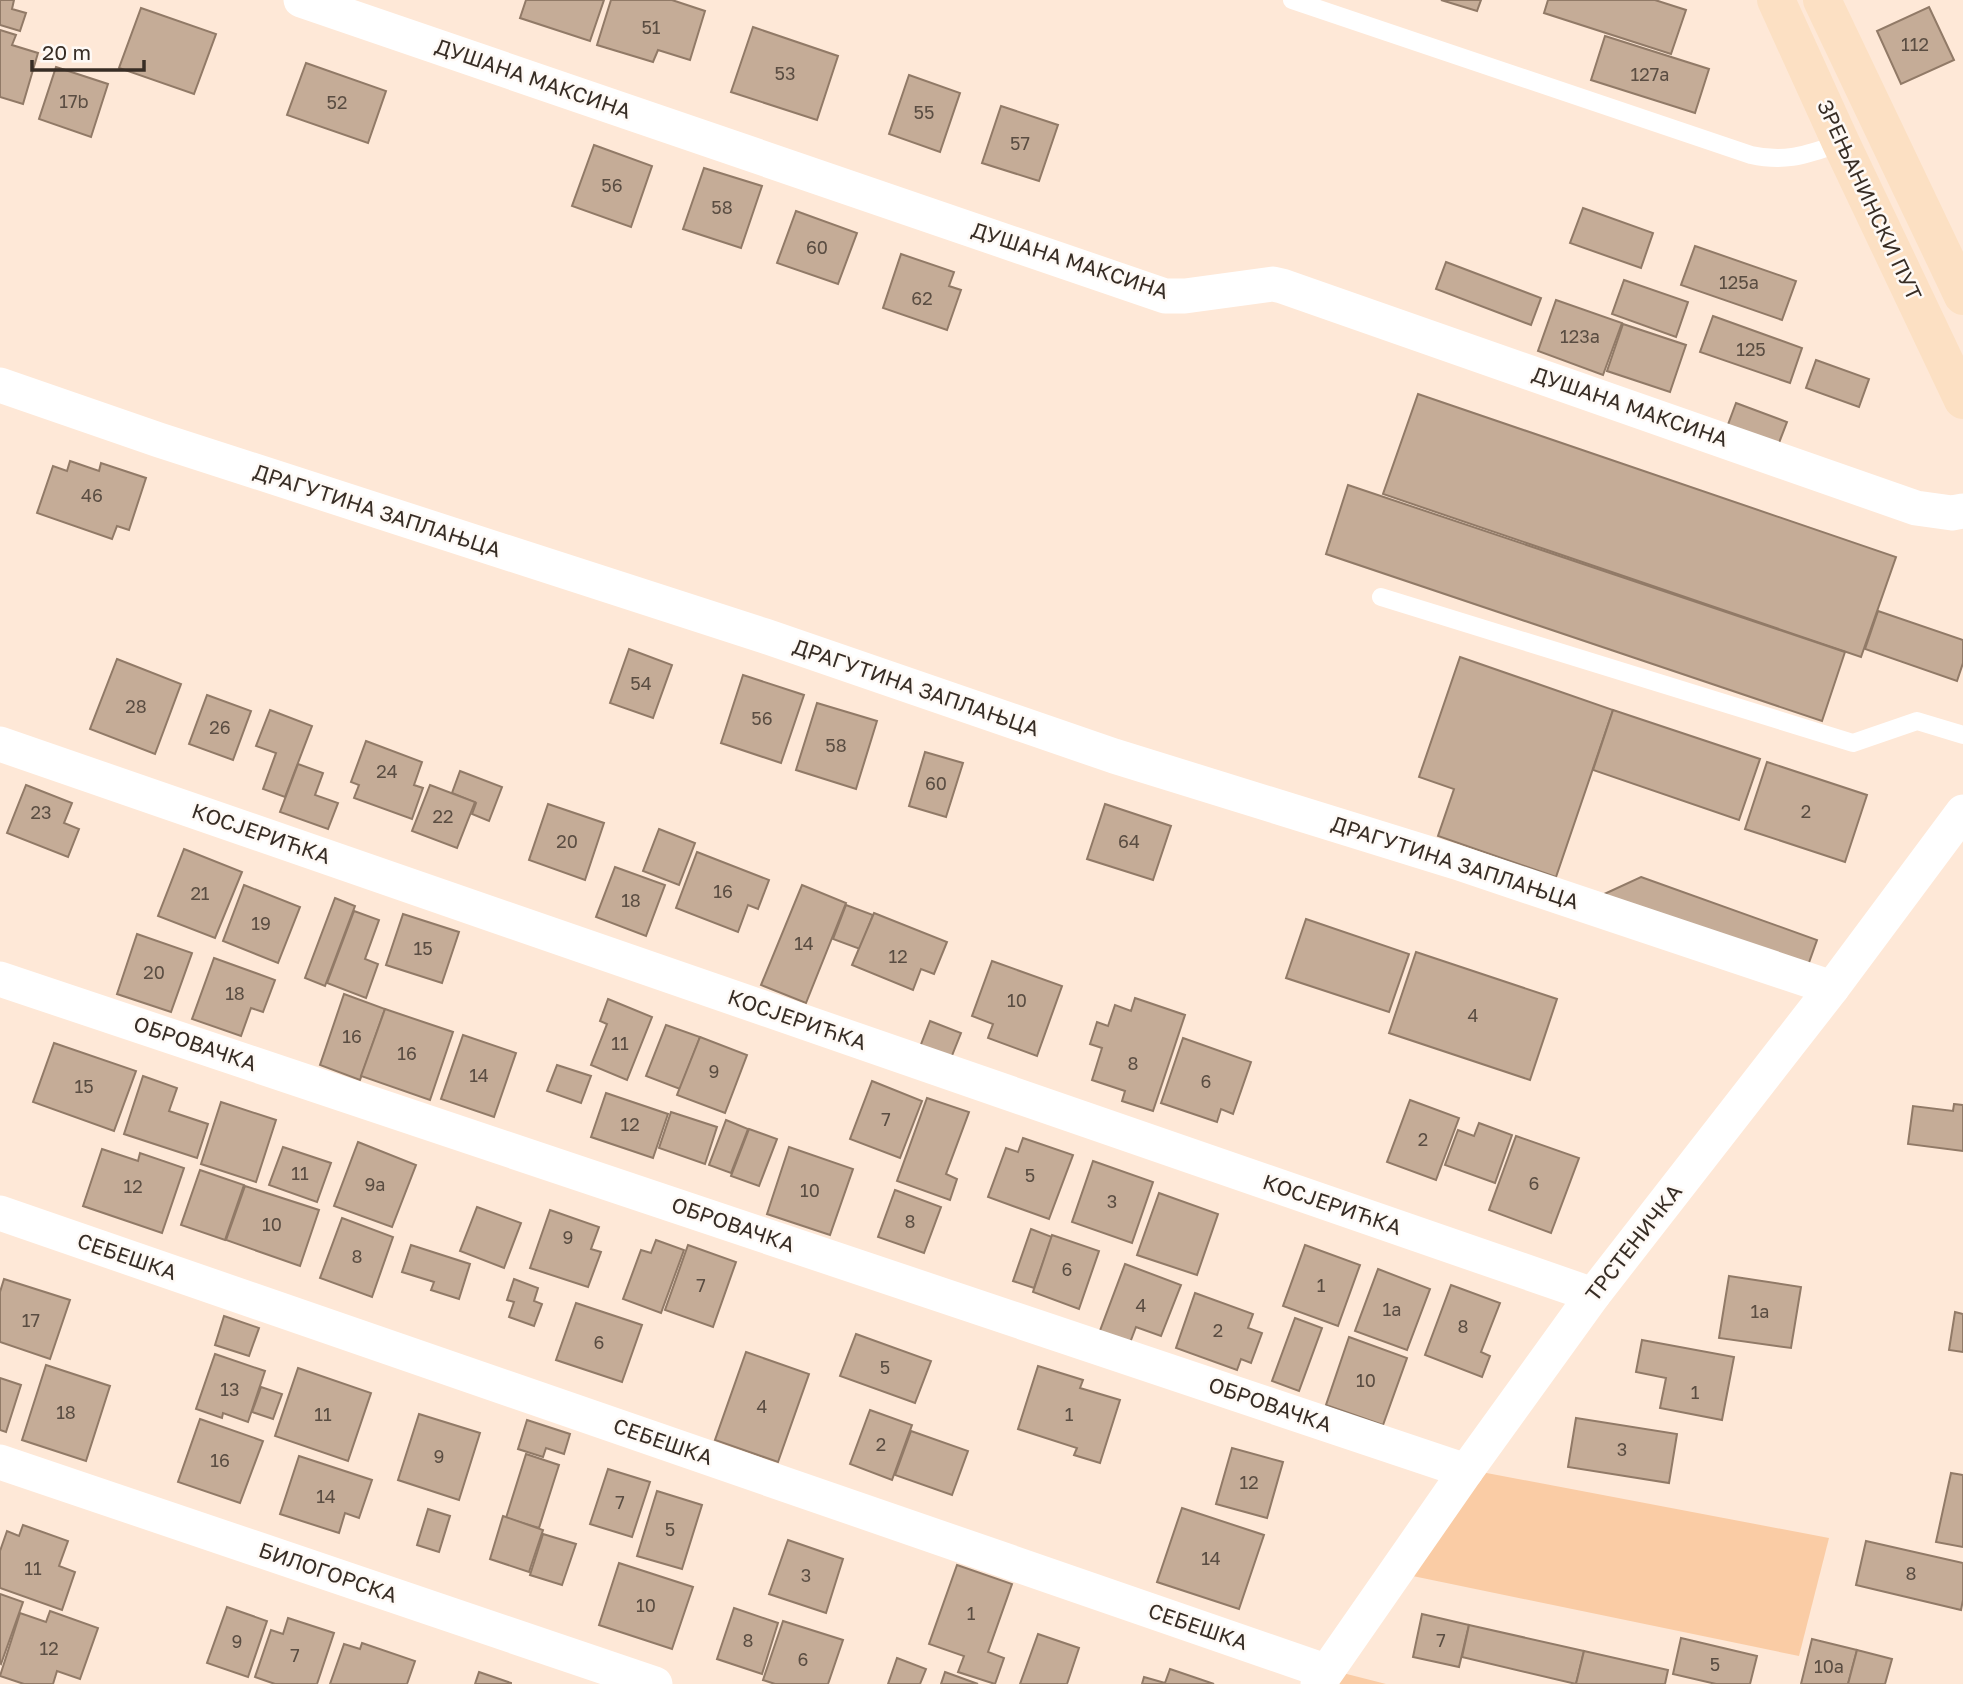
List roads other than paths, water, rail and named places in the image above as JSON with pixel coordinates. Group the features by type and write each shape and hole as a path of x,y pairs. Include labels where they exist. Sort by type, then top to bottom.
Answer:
{"main road":[{"name":"ЗРЕЊАНИНСКИ ПУТ","path":"1776,0 1963,400"},
{"name":"ЗРЕЊАНИНСКИ ПУТ","path":"1822,0 1963,296"}],"street":[{"name":"ДУШАНА МАКСИНА","path":"301,0 1165,296 1185,296 1273,284 1282,286 1916,508 1943,512 1963,511"},
{"name":"ДРАГУТИНА ЗАПЛАЊЦА","path":"0,385 173,444 765,636 1114,756 1456,862 1832,988"},
{"name":"КОСЈЕРИЋКА","path":"0,744 1593,1295"},
{"name":"ТРСТЕНИЧКА","path":"1321,1678 1593,1295 1832,988 1963,812"},
{"name":"ОБРОВАЧКА","path":"0,979 1466,1471"},
{"name":"СЕБЕШКА","path":"0,1213 1321,1678"},
{"name":"БИЛОГОРСКА","path":"0,1462 655,1684"}],"lane":[{"path":"1292,0 1751,155 1771,160 1793,158 1841,143"},
{"path":"1381,597 1853,743 1917,721 1963,735"}]}
